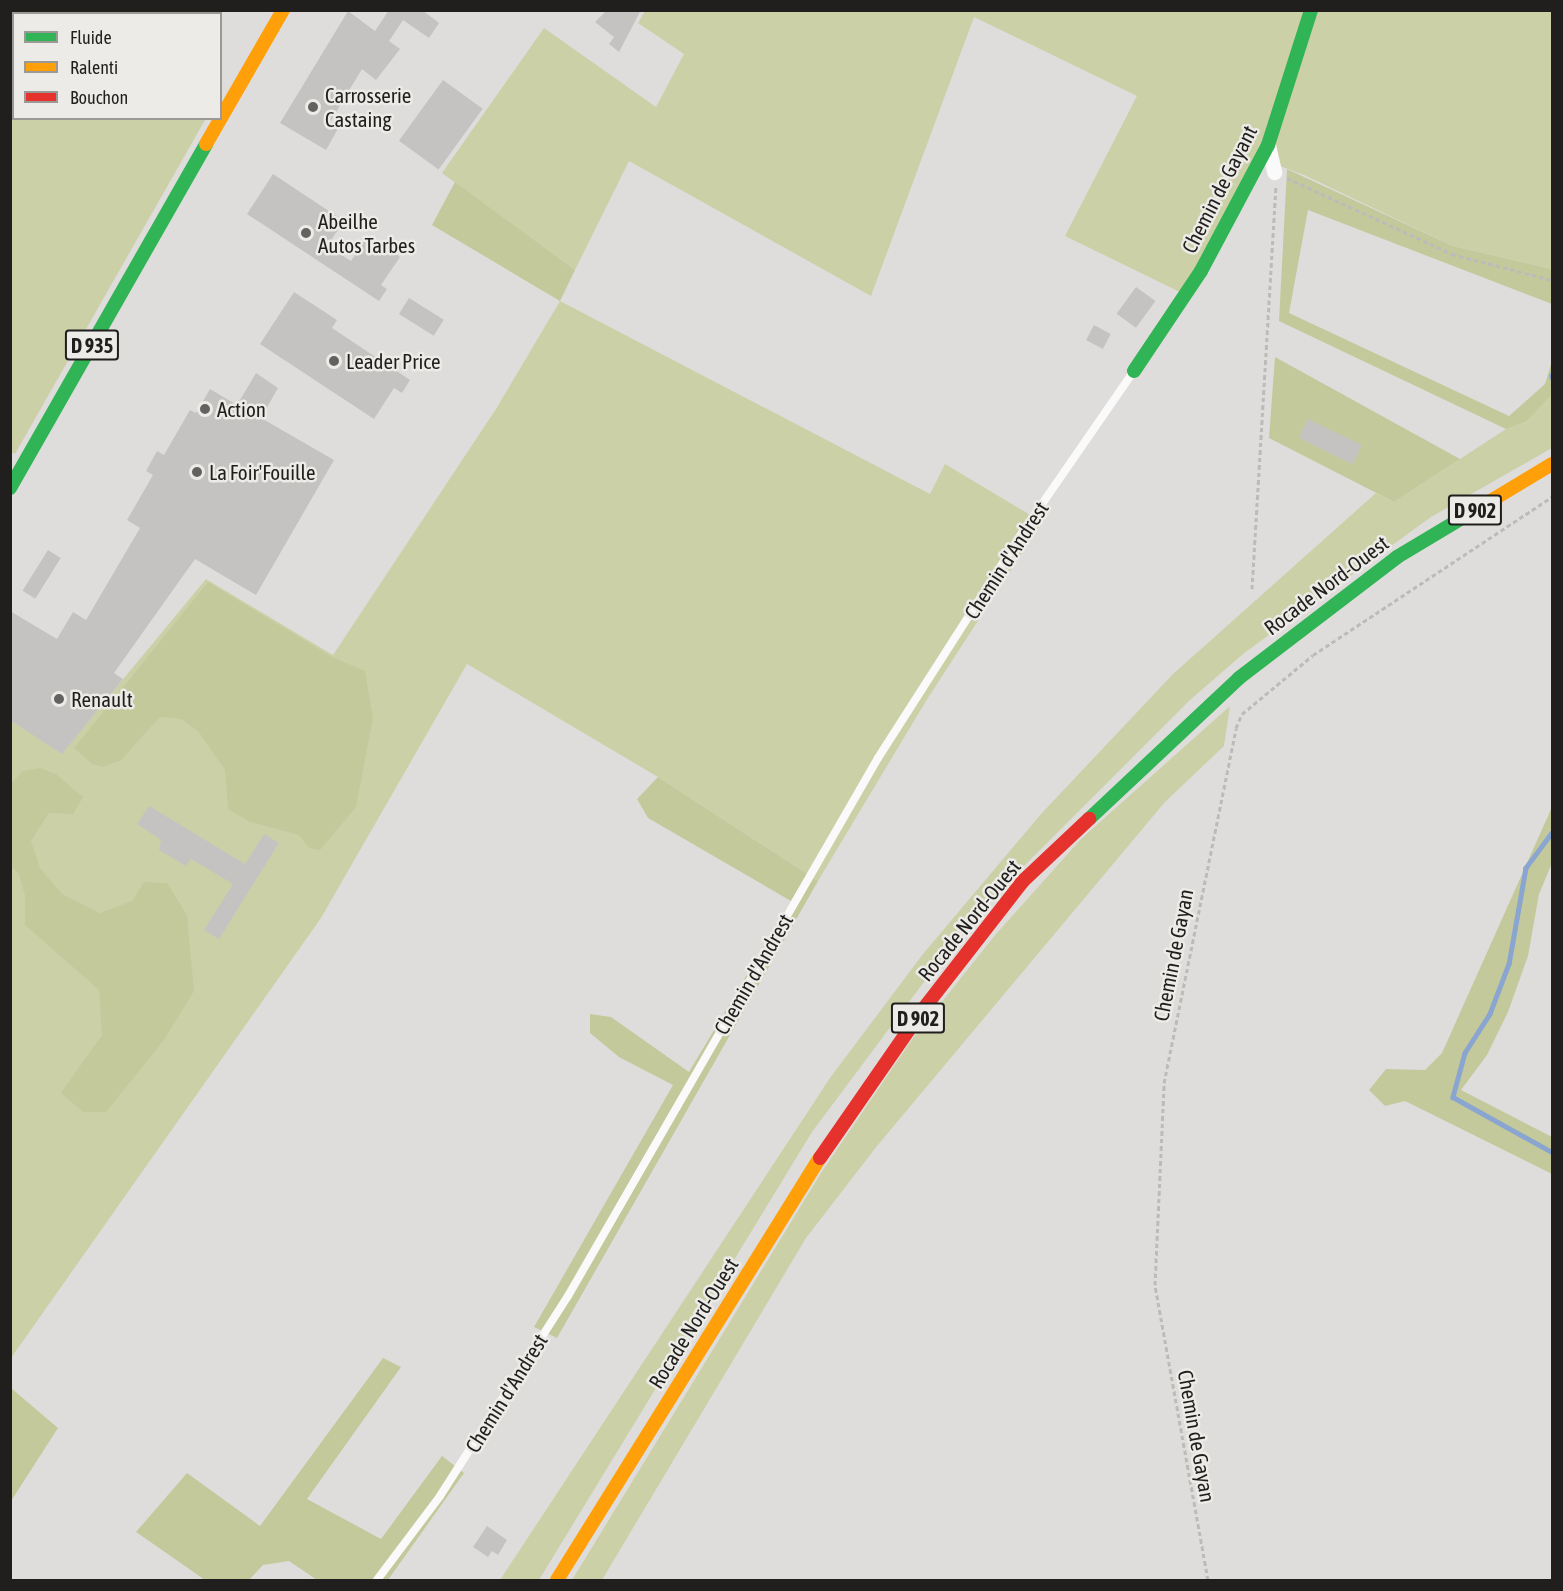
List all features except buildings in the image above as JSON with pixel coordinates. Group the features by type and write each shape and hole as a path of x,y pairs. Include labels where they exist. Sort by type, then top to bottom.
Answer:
{"main road":[{"name":"D 935","path":"222,118 283,10"},
{"name":"Chemin de Gayant","path":"1134,371 1201,271 1268,145 1311,10"},
{"name":"D 935","path":"10,488 221,120"},
{"name":"Rocade Nord-Ouest","path":"557,1581 830,1144 921,1012 1023,881 1239,678 1397,557 1552,464"}],"street":[{"path":"1268,145 1274,172"}],"lane":[{"name":"Chemin d'Andrest","path":"377,1581 440,1496 568,1296 878,758 1022,533 1134,371"}],"path":[{"path":"1274,172 1452,254 1552,280"},
{"path":"1252,589 1278,209 1274,172"},
{"name":"Chemin de Gayan","path":"1208,1581 1155,1285 1164,1083 1236,728 1242,714 1313,655 1552,497"}],"green space":[{"path":"10,11 40,12 12,12 12,120 205,120 15,454 10,451"},
{"path":"645,11 1552,11 1552,269 1453,246 1304,175 1256,157 1186,295 1065,236 1137,96 974,17 871,296 629,161 575,270 442,173 544,28 656,107 684,54 638,23"},
{"path":"1287,169 1453,246 1552,269 1552,304 1308,210 1289,313 1509,416 1545,384 1552,361 1552,395 1526,422 1506,429 1279,321"},
{"path":"455,182 575,270 560,301 432,225"},
{"path":"560,301 930,494 945,464 1042,522 926,701 818,881 658,777 467,664 321,918 11,1358 11,720 62,753 206,579 333,655 496,409"},
{"path":"1275,357 1460,459 1394,502 1269,438"},
{"path":"1552,395 1552,448 1431,517 1243,654 1190,700 971,919 812,1132 539,1580 500,1580 830,1078 923,954 1041,814 1173,674 1376,493 1394,502 1506,429 1526,422"},
{"path":"208,582 332,657 365,671 373,718 356,807 320,850 309,848 299,835 250,822 228,809 225,770 198,731 181,719 160,717 121,760 103,767 92,764 74,748"},
{"path":"1230,706 1224,746 1165,802 877,1146 806,1238 602,1580 572,1580 821,1173 913,1038 996,934 1081,839"},
{"path":"40,768 56,774 83,797 73,814 49,813 31,841 40,868 62,894 100,913 132,901 144,882 167,883 187,915 194,991 164,1040 106,1112 83,1112 61,1093 102,1035 99,990 25,925 25,896 19,874 11,866 11,783 23,771"},
{"path":"658,777 818,881 557,1338 534,1327 673,1085 619,1057 590,1033 590,1014 611,1017 689,1072 791,901 648,818 637,799"},
{"path":"1552,807 1552,863 1539,894 1528,956 1508,1012 1487,1055 1461,1090 1552,1137 1552,1174 1405,1101 1385,1106 1369,1090 1386,1069 1425,1070 1442,1053"},
{"path":"383,1358 401,1367 307,1499 381,1539 442,1456 464,1473 388,1580 317,1580 289,1561 263,1565 249,1580 205,1580 136,1532 187,1473 260,1526"},
{"path":"11,1388 58,1428 11,1501"}],"waterway":[{"path":"1552,833 1526,868 1509,964 1490,1014 1465,1053 1453,1097 1552,1152"}],"traffic: fast":[{"path":"1134,371 1201,271 1268,145 1311,10"},
{"path":"10,488 206,144"},
{"path":"1089,819 1239,678 1397,557 1474,511"}],"traffic: slow":[{"path":"222,116 283,10"},
{"path":"206,144 220,120"},
{"path":"1474,511 1552,464"},
{"path":"557,1580 820,1158"}],"traffic: jam":[{"path":"820,1158 921,1012 1023,881 1089,819"}],"place":[{"name":"Carrosserie Castaing","path":"313,107"},
{"name":"Abeilhe Autos Tarbes","path":"306,233"},
{"name":"Leader Price","path":"334,361"},
{"name":"Action","path":"205,409"},
{"name":"La Foir'Fouille","path":"197,472"},
{"name":"Renault","path":"59,699"}]}
